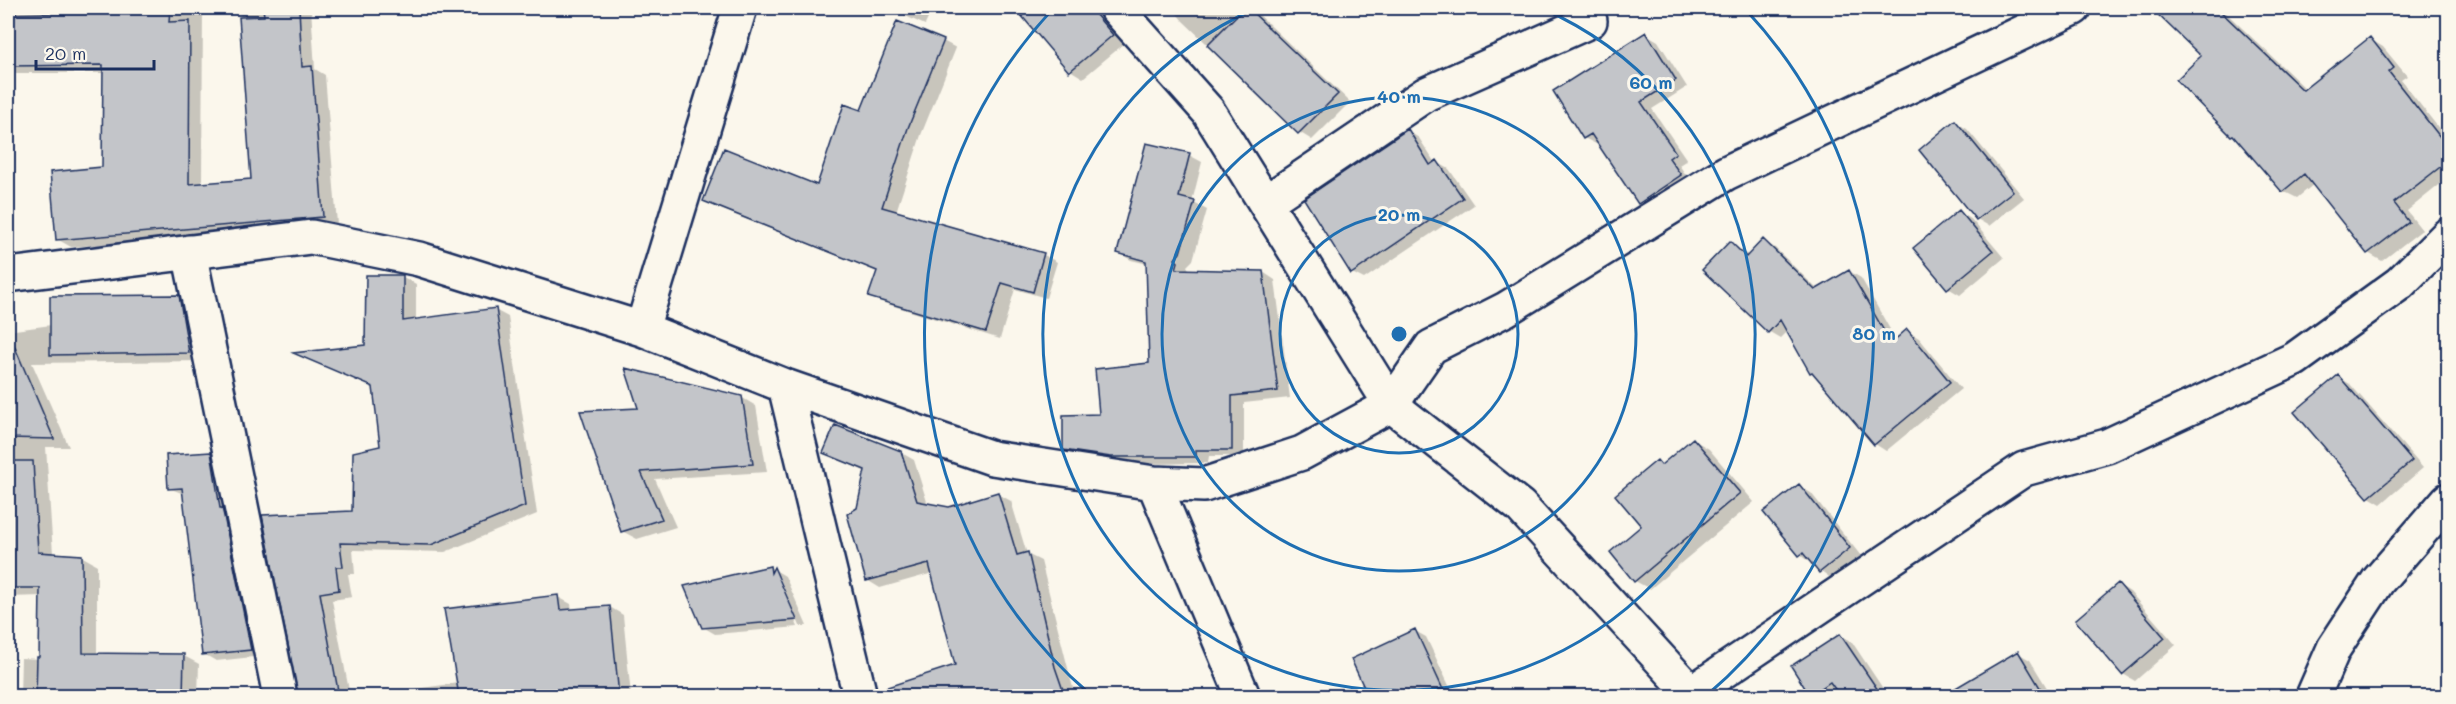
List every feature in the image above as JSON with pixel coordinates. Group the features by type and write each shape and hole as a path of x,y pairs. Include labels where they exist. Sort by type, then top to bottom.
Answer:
{"street":[{"path":"642,328 740,8"},
{"path":"1116,8 1208,111 1391,405 1520,506 1692,695 2024,469 2108,446 2295,360 2400,283 2448,235"},
{"path":"8,275 311,237 419,259 642,328 785,386 992,458 1154,483 1204,485 1302,453 1391,405 1431,347 1506,309 1726,173 2074,8"},
{"path":"1266,202 1426,94 1590,21"},
{"path":"189,252 280,696"},
{"path":"785,386 860,696"},
{"path":"1154,483 1243,696"},
{"path":"2313,696 2334,648 2378,581 2448,500"}],"building":[{"path":"96,8 170,8 169,22 190,21 189,184 251,179 239,17 264,16 263,8 299,8 302,67 312,66 323,217 56,240 50,172 102,167 103,65 8,66 8,14 96,12"},
{"path":"1015,8 1090,8 1113,35 1069,72"},
{"path":"1244,8 1248,8 1338,94 1298,134 1207,45"},
{"path":"2151,8 2217,8 2303,90 2370,37 2394,68 2389,72 2448,147 2448,161 2394,203 2409,222 2367,254 2304,174 2282,192 2233,135 2231,136 2176,80 2201,56"},
{"path":"897,21 944,40 908,128 882,207 1044,253 1033,292 1002,283 986,332 868,297 877,271 703,201 724,148 817,185 844,104 861,110"},
{"path":"1646,32 1676,80 1641,102 1676,153 1669,158 1681,175 1638,204 1591,134 1583,139 1553,91"},
{"path":"1955,120 2013,191 1976,220 1919,150"},
{"path":"1408,129 1430,165 1437,160 1463,198 1351,274 1304,199"},
{"path":"1146,143 1190,153 1179,197 1195,201 1180,253 1175,259 1178,262 1176,269 1263,271 1278,391 1232,396 1232,450 1196,450 1196,457 1111,457 1063,450 1063,415 1099,414 1095,369 1149,363 1146,261 1117,253"},
{"path":"1959,210 1993,251 1947,289 1913,248"},
{"path":"1763,239 1815,290 1849,270 1891,343 1907,329 1950,382 1874,445 1812,372 1810,373 1780,320 1768,333 1702,270 1730,241 1746,257"},
{"path":"366,275 403,275 403,321 496,308 525,506 431,545 340,543 343,567 336,567 339,590 320,593 339,696 298,696 262,515 352,511 353,452 380,446 373,387 293,353 365,345"},
{"path":"179,295 189,353 50,355 50,296"},
{"path":"8,331 54,439 8,438"},
{"path":"625,368 742,396 753,464 641,472 662,519 621,532 580,411 638,408"},
{"path":"2338,375 2412,461 2368,498 2294,412"},
{"path":"835,425 901,451 917,501 949,507 998,492 1017,555 1028,552 1055,667 1065,696 878,696 878,690 955,665 929,564 866,581 847,514 857,508 865,470 823,453"},
{"path":"1693,438 1740,493 1634,582 1610,552 1641,526 1615,495 1657,460 1661,465"},
{"path":"211,452 220,508 224,516 251,650 202,655 182,488 168,489 166,455"},
{"path":"8,461 33,461 38,552 82,555 83,653 184,654 183,696 36,696 40,588 8,588"},
{"path":"1799,484 1850,548 1819,573 1803,553 1799,556 1763,512"},
{"path":"770,566 771,573 774,567 797,620 702,628 684,586"},
{"path":"2118,583 2165,638 2122,675 2075,620"},
{"path":"558,595 560,610 610,606 619,696 459,696 444,609"},
{"path":"1415,629 1446,696 1368,696 1351,659"},
{"path":"1840,634 1882,696 1840,696 1830,682 1810,696 1791,666"},
{"path":"2018,651 2045,696 1942,696"}]}
